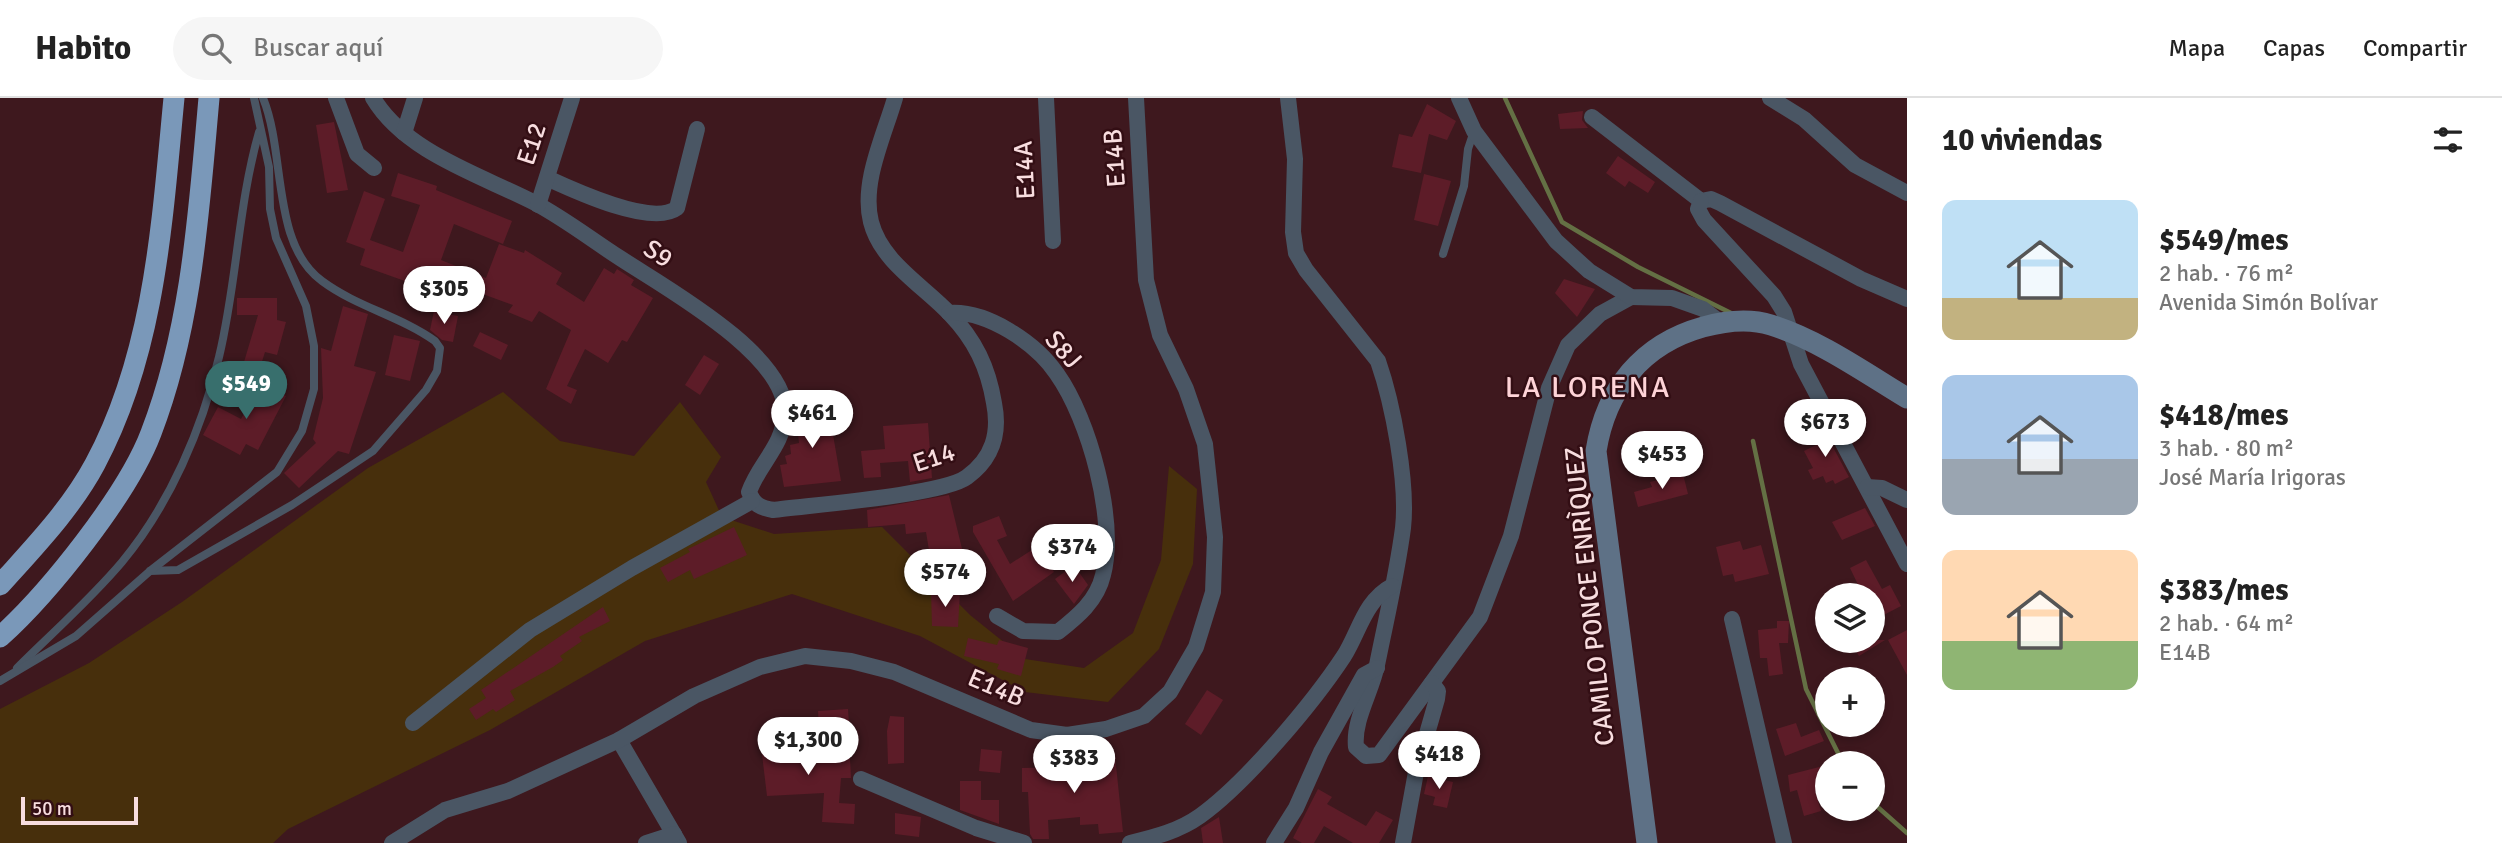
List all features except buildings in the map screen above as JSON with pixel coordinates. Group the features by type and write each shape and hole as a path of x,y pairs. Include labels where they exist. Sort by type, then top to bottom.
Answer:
{"highway":[{"path":"0,585 64,513 94,466 136,370 162,227 174,98"},
{"path":"0,637 27,613 94,527 129,475 151,434 175,349 196,240 209,98"}],"main road":[{"name":"CAMILO PONCE ENRÌQUEZ","path":"1647,843 1596,451 1608,403 1630,369 1673,337 1720,322 1752,321 1792,332 1907,398"}],"street":[{"path":"336,98 357,154 374,168"},
{"name":"S9","path":"373,98 404,133 449,160 538,205 717,322 757,357 780,388 785,411 782,435 748,492 752,501"},
{"path":"404,133 415,98"},
{"name":"E12","path":"538,205 572,98"},
{"path":"895,98 868,195 871,224 887,255 949,313"},
{"name":"E14A","path":"1046,98 1053,240"},
{"name":"E14B","path":"392,843 445,810 508,791 618,740 694,696 760,667 805,656 850,661 894,672 1031,730 1067,735 1106,729 1144,716 1170,692 1196,647 1213,592 1216,537 1205,444 1186,390 1160,335 1146,280 1136,98"},
{"path":"1289,98 1296,159 1296,253 1306,270 1367,343 1384,378 1403,479 1403,527 1377,668 1356,733 1356,747 1366,756 1379,755 1480,617 1495,583 1525,484 1549,388 1568,345 1600,314 1631,297 1672,298 1703,309 1720,322"},
{"path":"1459,98 1474,131 1556,241 1589,271 1631,297"},
{"path":"1770,98 1804,119 1855,165 1907,192"},
{"path":"1592,117 1701,201 1711,199 1720,203 1861,279 1907,299"},
{"path":"547,178 611,204 648,213 673,212 677,208 696,129"},
{"path":"1701,201 1698,209 1704,220 1774,296 1792,332 1801,364 1907,564"},
{"name":"S8J","path":"949,313 966,312 984,317 1019,337 1057,373 1081,422 1099,478 1106,534 1103,575 1087,609 1058,632 1023,631 997,616"},
{"name":"E14","path":"752,501 761,508 773,510 932,489 966,478 991,454 998,420 991,383 976,343 949,313"},
{"path":"1867,487 1882,488 1907,500"},
{"path":"413,723 530,630 643,561 752,501"},
{"path":"1130,843 1166,835 1200,817 1245,775 1320,690 1345,653 1374,599 1391,586"},
{"path":"1732,619 1784,843"},
{"path":"1274,843 1296,808 1321,752 1364,675 1377,668"},
{"path":"1403,843 1416,772 1437,699 1438,691 1432,683"},
{"path":"618,740 676,838 646,843"},
{"path":"861,779 976,828 1024,843"}],"lane":[{"path":"4,679 76,636 150,572 277,472 302,431 314,389 314,346 306,306 276,238 270,209 269,167 254,98"},
{"path":"150,572 178,570 292,505 373,451 426,390 437,371 440,348 435,341 331,287 320,280 300,257 287,231 272,128 263,98"},
{"path":"4,679 122,562 157,510 198,430 219,357 233,288 249,167 260,129"},
{"path":"1443,254 1464,186 1468,149 1474,131"}],"shaded area":[{"path":"503,392 560,441 634,456 680,402 721,457 706,482 722,517 774,534 882,527 970,615 1025,659 1084,668 1133,633 1161,560 1169,466 1197,489 1193,564 1159,649 1108,702 1025,692 920,636 792,594 645,641 490,730 288,829 273,843 0,843 0,709 89,663 182,602 368,468"}],"waterway":[{"path":"1505,98 1562,222 1638,267 1731,313"},
{"path":"1753,441 1806,689 1837,751"},
{"path":"1885,814 1907,833"}],"district":[{"name":"LA LORENA","path":"1588,387"}]}
